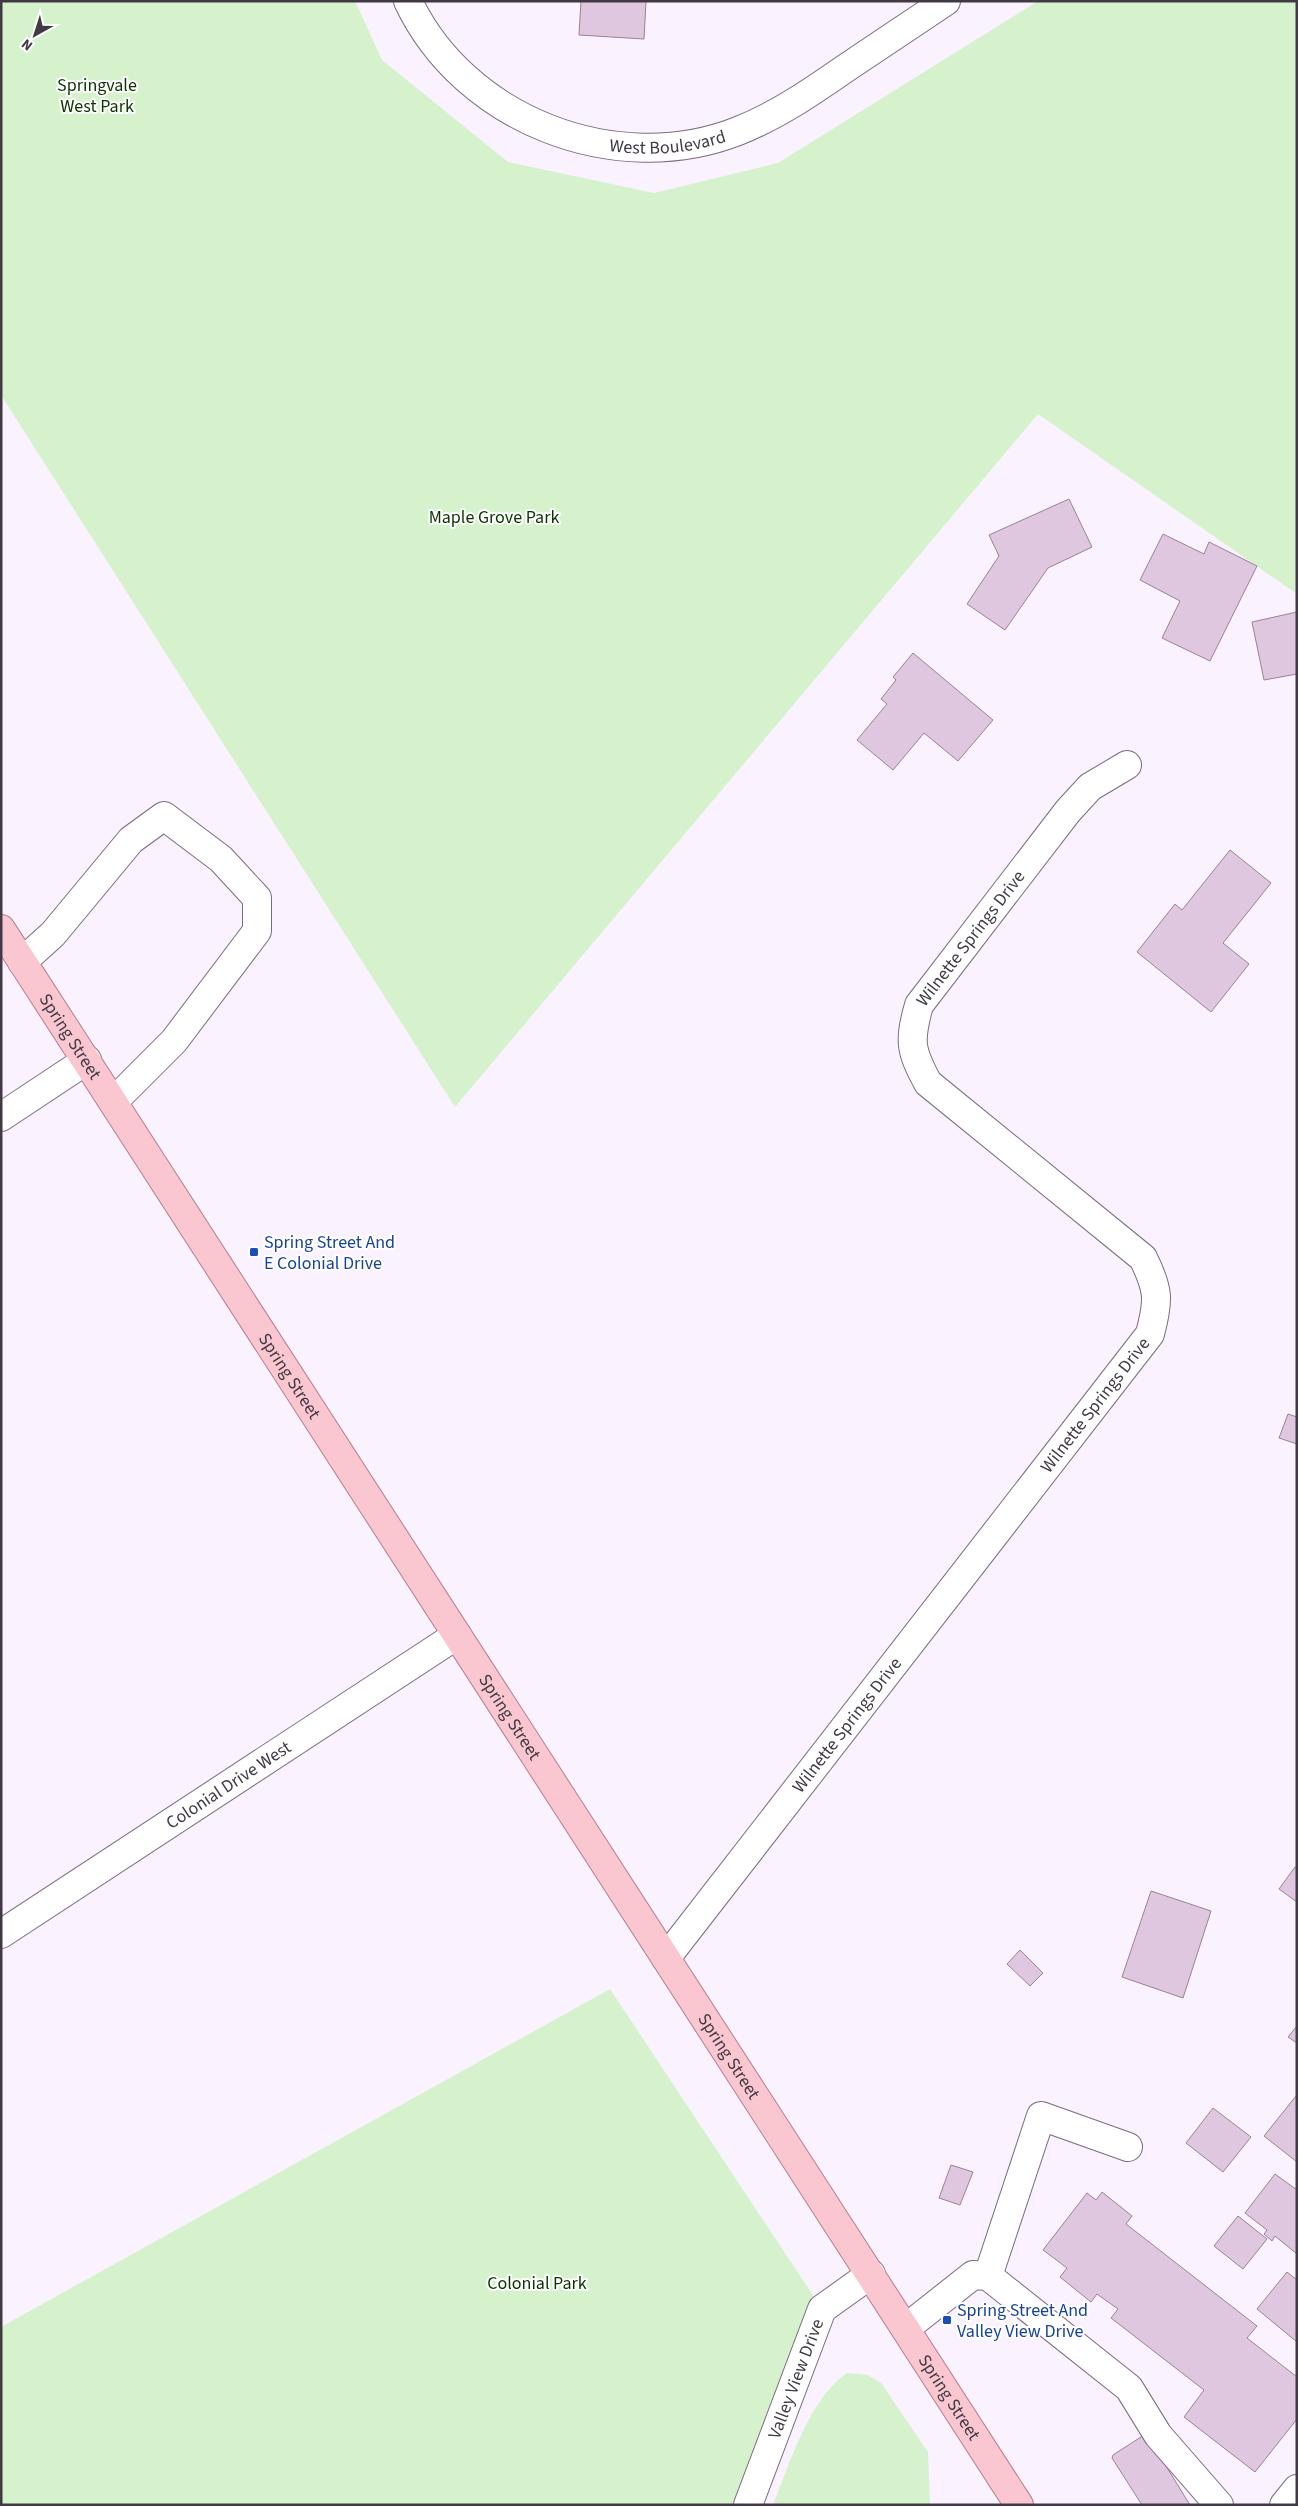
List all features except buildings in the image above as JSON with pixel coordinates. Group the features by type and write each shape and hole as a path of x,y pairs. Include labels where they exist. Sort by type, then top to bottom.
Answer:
{"main road":[{"name":"Spring Street","path":"1,929 114,1101 1019,2505"}],"street":[{"name":"West Boulevard","path":"408,1 414,14 442,54 473,85 511,112 553,132 598,144 645,148 691,144 736,132 758,123 806,95 946,1"},
{"name":"Wilnette Springs Drive","path":"666,1958 1150,1334 1158,1307 1155,1281 1143,1258 928,1083 914,1059 911,1033 919,1005 1068,811 1090,787 1127,765"},
{"path":"22,962 53,934 131,840 164,816 221,859 257,898 257,931 174,1041 114,1101"},
{"path":"1,1117 87,1060"},
{"name":"Colonial Drive West","path":"1,1934 457,1635"},
{"path":"988,2276 1041,2116 1128,2147"},
{"name":"Valley View Drive","path":"748,2505 822,2309 871,2274"},
{"path":"906,2328 973,2274 988,2276 1129,2388 1158,2435 1218,2505"},
{"path":"1284,2505 1297,2488"}],"green space":[{"name":"Maple Grove Park","path":"1,1 355,1 382,60 508,162 654,193 778,163 1038,1 1297,1 1297,594 1038,414 455,1107 1,395"},
{"name":"Colonial Park","path":"610,1989 822,2309 748,2505 1,2505 1,2327"},
{"path":"847,2373 868,2375 881,2383 928,2452 930,2505 773,2505 811,2415 834,2384"}],"place":[{"name":"Spring Street And E Colonial Drive","path":"254,1252"},
{"name":"Spring Street And Valley View Drive","path":"947,2320"}],"park label":[{"name":"Springvale West Park","path":"97,95"}]}
